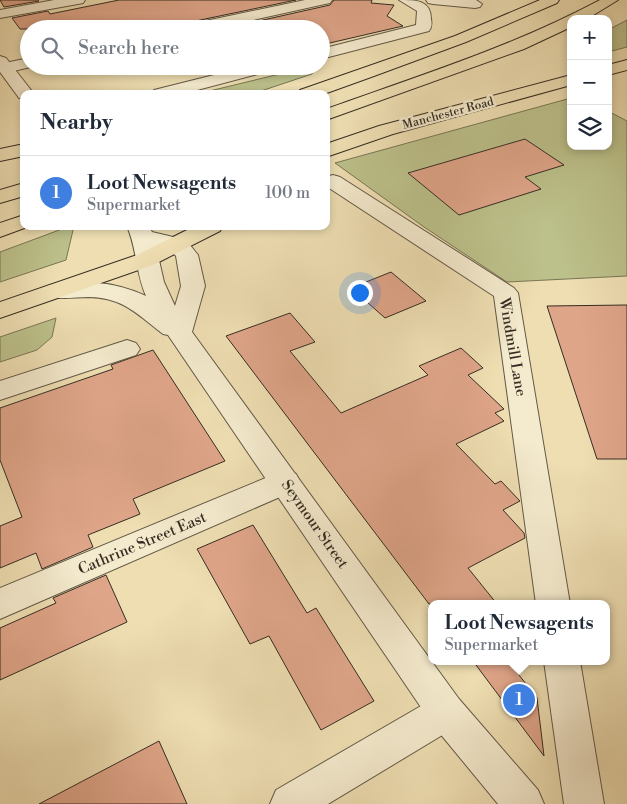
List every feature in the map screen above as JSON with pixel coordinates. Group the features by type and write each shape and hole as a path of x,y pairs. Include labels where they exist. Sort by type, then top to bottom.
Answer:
{"main road":[{"path":"318,90 418,56 511,20 552,0"},
{"path":"583,15 611,0"},
{"path":"330,114 518,46 567,23"},
{"path":"612,69 627,65"},
{"name":"Manchester Road","path":"330,150 386,130 567,81"},
{"path":"0,155 20,151"},
{"path":"0,197 20,190"},
{"path":"0,230 20,223"},
{"path":"0,310 145,260 205,230"}],"street":[{"path":"0,14 78,0"},
{"path":"233,20 325,0"},
{"path":"330,52 424,28 424,9 406,0"},
{"path":"433,0 475,4"},
{"path":"20,65 3,69 21,90"},
{"path":"176,90 235,75"},
{"name":"Windmill Lane","path":"333,181 506,293 553,600"},
{"path":"55,291 90,290 110,292 125,297 138,302 179,334 192,286 187,255 178,245 148,230"},
{"name":"Seymour Street","path":"148,230 145,260 153,284 179,334 446,712 524,804"},
{"path":"0,392 127,349"},
{"name":"Cathrine Street East","path":"0,604 285,482"},
{"path":"563,665 584,804"},
{"path":"290,804 446,712"}],"green space":[{"path":"627,20 627,47 612,51 612,28"},
{"path":"276,75 309,75 264,90 214,90"},
{"path":"567,99 567,150 612,150 612,113 627,121 627,276 507,282 424,227 335,163"},
{"path":"59,230 73,230 66,260 0,282 0,252"},
{"path":"56,318 52,337 37,350 0,362 0,337"}],"building":[{"path":"0,0 38,0 39,1 4,7"},
{"path":"119,0 296,0 201,20 20,20 20,29 12,18 48,11 50,14"},
{"path":"334,0 372,0 371,3 394,5 387,16 403,26 330,43 330,20 263,20 330,5"},
{"path":"525,139 564,165 525,177 541,189 459,215 408,173"},
{"path":"391,272 426,301 385,318 351,288"},
{"path":"627,305 627,459 597,459 547,306"},
{"path":"290,313 315,342 290,351 341,413 428,375 419,366 461,348 483,368 468,375 504,409 495,413 504,421 456,444 495,484 501,481 520,501 503,510 524,533 525,538 468,568 494,600 428,600 428,603 226,336"},
{"path":"153,350 225,461 133,499 140,514 88,535 93,547 42,569 36,553 0,568 0,526 22,517 0,460 0,408 113,369 111,365"},
{"path":"253,525 307,613 316,608 374,701 321,730 269,636 250,644 197,549"},
{"path":"106,575 127,622 0,680 0,628 56,603 53,598"},
{"path":"476,665 511,665 537,698 544,756"},
{"path":"159,741 187,804 39,804"}],"place":[{"name":"Loot Newsagents","path":"519,700"}]}
